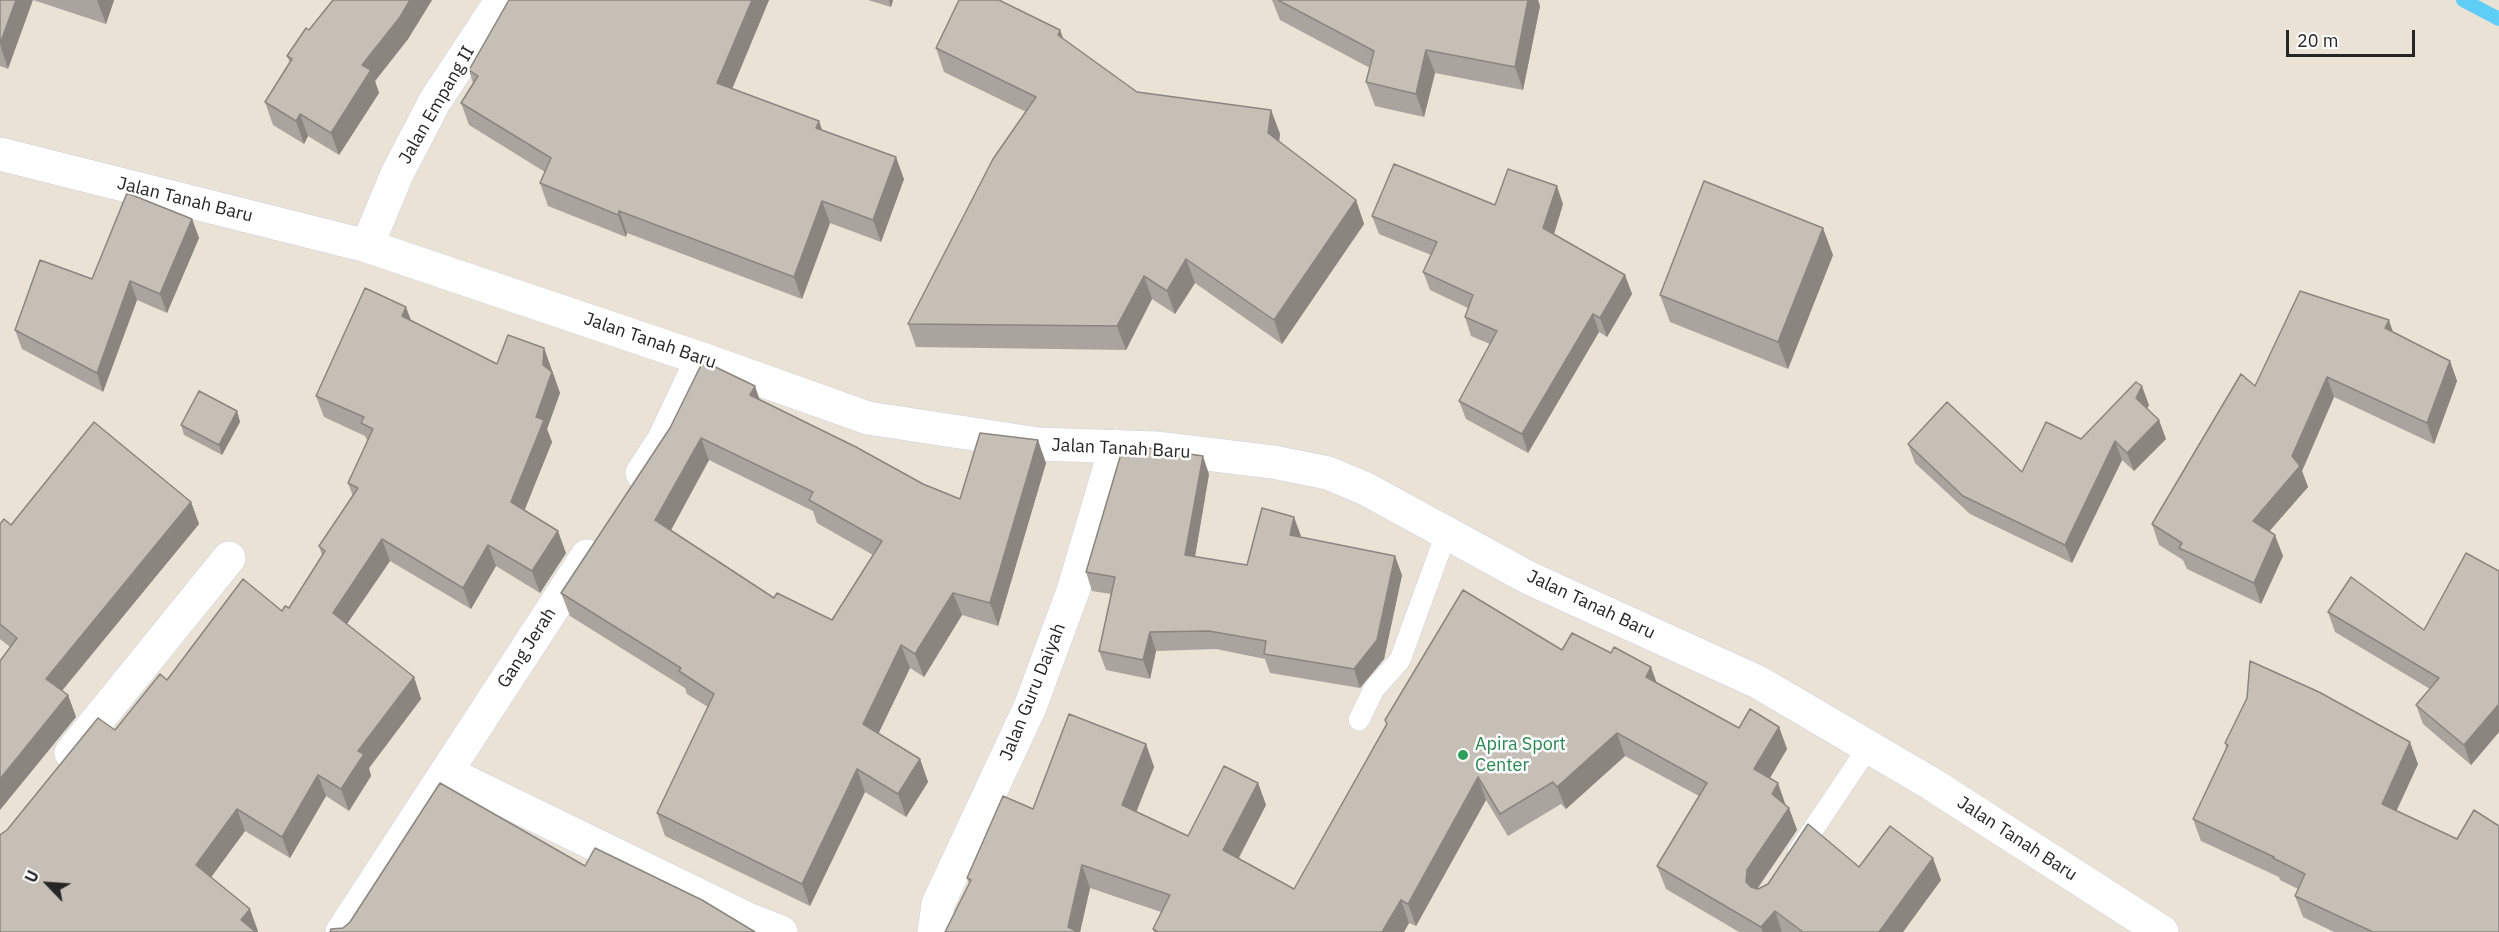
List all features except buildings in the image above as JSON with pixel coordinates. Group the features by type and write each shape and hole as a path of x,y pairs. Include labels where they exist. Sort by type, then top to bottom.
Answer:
{"main road":[{"name":"Jalan Empang II","path":"371,237 397,174 435,101 497,7 498,0"},
{"name":"Jalan Tanah Baru","path":"0,154 371,237 868,418 1038,444 1156,448 1273,462 1328,473 1366,489 1529,578 1758,681 1869,746 2162,932"},
{"path":"624,500 663,441 702,359"},
{"name":"Jalan Guru Daiyah","path":"934,932 938,904 1034,696 1073,591 1116,446"},
{"name":"Gang Jerah","path":"342,932 604,530"},
{"path":"52,777 229,558"},
{"path":"446,772 748,919 781,932"}],"lane":[{"path":"1359,720 1374,688 1400,660 1446,534"},
{"path":"1785,870 1869,746"}],"waterway":[{"path":"2463,0 2499,19"}],"place":[{"name":"Apira Sport Center","path":"1463,755"}]}
